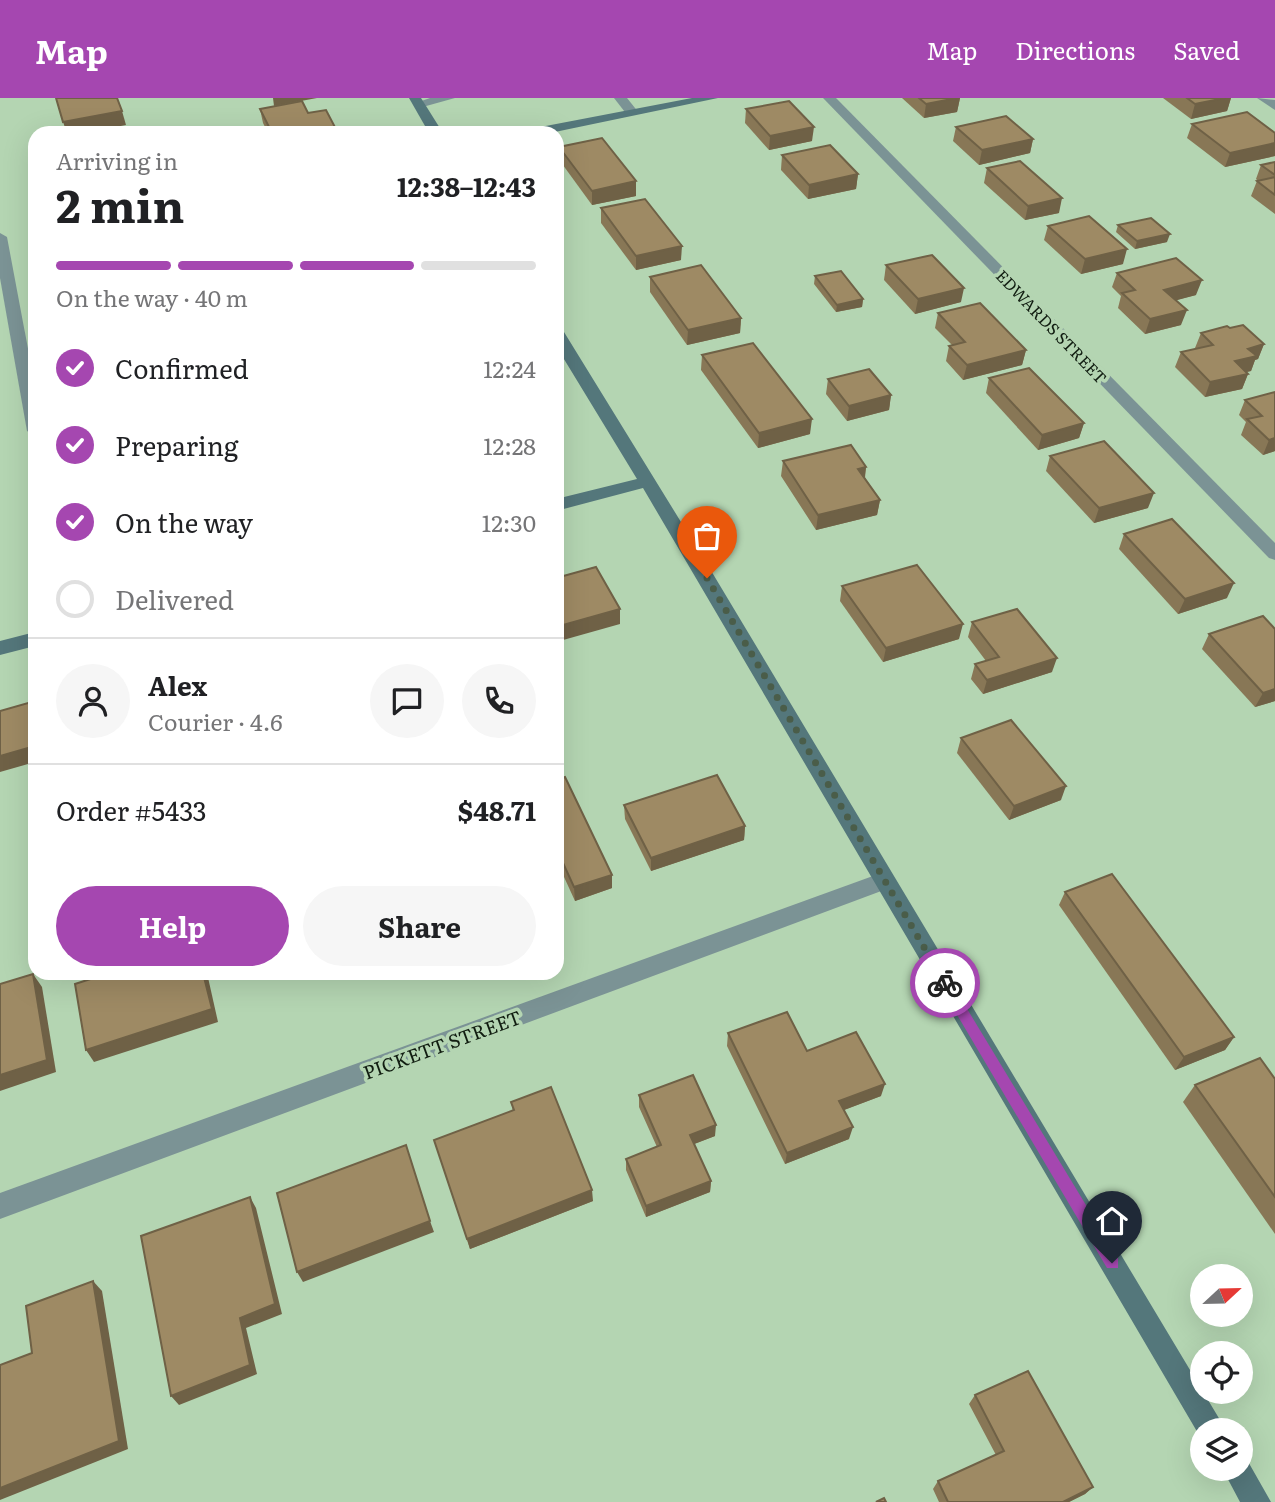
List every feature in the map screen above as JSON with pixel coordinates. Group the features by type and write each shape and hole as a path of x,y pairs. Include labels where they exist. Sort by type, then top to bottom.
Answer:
{"street":[{"path":"432,126 417,101 449,98"},
{"path":"620,98 633,113"},
{"path":"564,126 712,98"},
{"name":"EDWARDS STREET","path":"829,98 1275,554"},
{"path":"1263,98 1275,106"},
{"path":"0,237 28,392"},
{"path":"564,345 707,578 884,881 1206,1418"},
{"path":"564,503 646,482"},
{"path":"0,648 28,641"},
{"name":"PICKETT STREET","path":"0,1206 884,881"},
{"path":"1244,1481 1256,1502"}],"building":[{"path":"56,98 117,98 122,111 63,122"},
{"path":"919,98 957,98 926,104"},
{"path":"1187,98 1225,98 1195,104"},
{"path":"302,101 308,113 326,110 334,126 268,126 260,109"},
{"path":"789,101 814,127 770,136 746,109"},
{"path":"1247,112 1275,133 1275,143 1230,153 1192,124"},
{"path":"1006,116 1033,139 982,150 956,127"},
{"path":"602,138 636,181 592,191 564,154 564,146"},
{"path":"830,145 858,174 809,185 782,155"},
{"path":"1020,161 1062,198 1028,206 987,168"},
{"path":"1275,162 1275,175 1261,165"},
{"path":"1275,177 1275,195 1257,181"},
{"path":"645,199 682,246 636,256 601,208"},
{"path":"1089,216 1127,249 1085,259 1048,226"},
{"path":"1151,218 1170,234 1137,241 1118,225"},
{"path":"932,255 964,288 918,299 886,265"},
{"path":"1176,258 1202,280 1164,290 1187,310 1150,319 1122,293 1135,290 1117,273"},
{"path":"701,265 741,318 688,330 650,277"},
{"path":"841,271 863,299 837,305 815,276"},
{"path":"980,303 1026,350 967,365 949,346 965,342 938,313"},
{"path":"1243,325 1264,344 1248,349 1257,356 1235,361 1248,374 1210,382 1181,352 1213,345 1201,333"},
{"path":"753,343 812,419 759,433 702,355"},
{"path":"1029,368 1084,423 1042,435 989,378"},
{"path":"869,369 891,395 849,406 828,379"},
{"path":"1275,392 1275,438 1269,440 1247,419 1262,416 1245,400"},
{"path":"1104,441 1154,493 1099,508 1050,456"},
{"path":"851,445 866,467 858,469 880,500 818,515 783,461"},
{"path":"1172,519 1234,583 1185,599 1124,534"},
{"path":"917,565 963,624 886,648 842,586"},
{"path":"596,567 620,609 564,625 564,576"},
{"path":"1017,609 1057,658 987,680 975,664 999,657 972,622"},
{"path":"1263,616 1275,629 1275,689 1263,693 1209,634"},
{"path":"28,703 28,748 0,756 0,711"},
{"path":"1011,720 1066,786 1014,806 961,738"},
{"path":"717,775 745,826 651,858 624,805"},
{"path":"564,777 612,875 574,887 564,865"},
{"path":"1112,874 1234,1037 1184,1057 1065,892"},
{"path":"28,976 28,980 34,980 47,1060 0,1075 0,984"},
{"path":"87,980 205,980 212,1009 86,1050 75,984"},
{"path":"787,1012 807,1051 856,1032 885,1084 839,1101 853,1127 787,1153 728,1033"},
{"path":"1260,1058 1275,1079 1275,1197 1195,1085"},
{"path":"693,1075 716,1125 690,1135 711,1181 646,1206 626,1159 661,1145 639,1095"},
{"path":"551,1087 592,1190 467,1239 434,1140 514,1110 511,1102"},
{"path":"406,1145 430,1221 297,1272 277,1193"},
{"path":"250,1197 275,1304 240,1318 250,1365 171,1396 141,1236"},
{"path":"93,1281 119,1441 0,1488 0,1365 32,1353 26,1306"},
{"path":"1028,1371 1093,1487 1063,1502 948,1502 938,1481 1004,1451 975,1395"}],"way so far":[{"path":"707,578 945,983"}],"route":[{"path":"945,983 1112,1263"}]}
